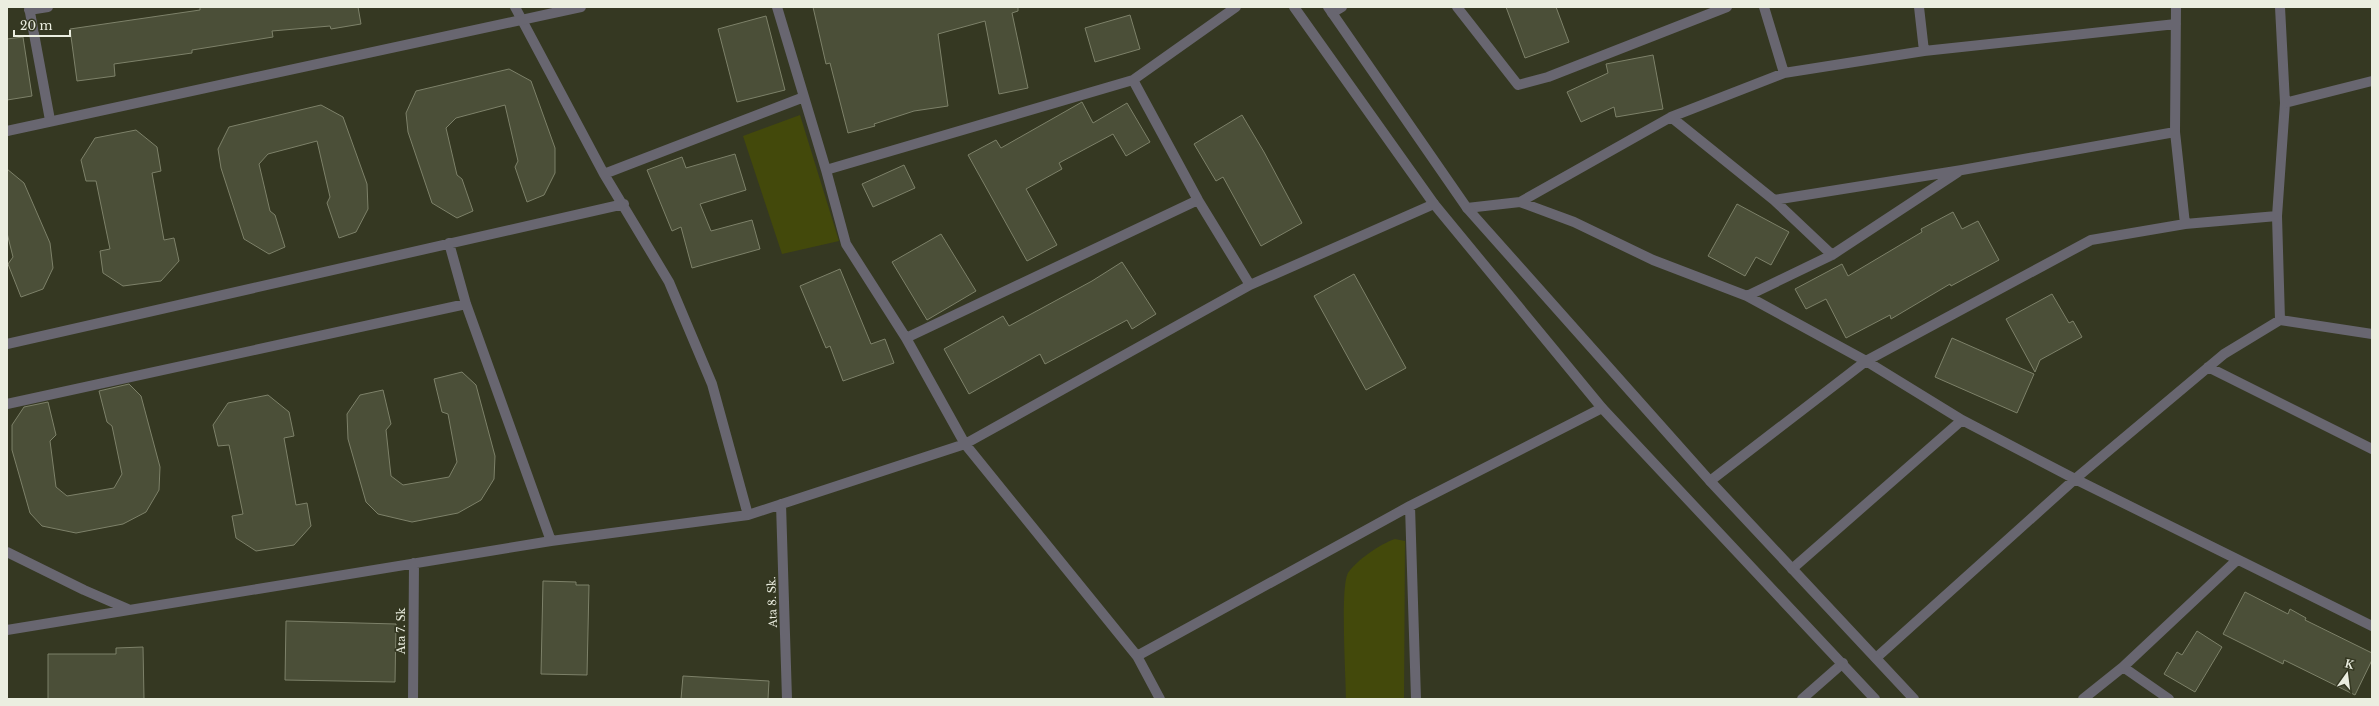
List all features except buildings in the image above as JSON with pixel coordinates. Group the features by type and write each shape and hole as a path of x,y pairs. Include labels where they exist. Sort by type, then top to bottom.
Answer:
{"street":[{"path":"48,7 29,9 50,120"},
{"path":"515,7 520,21 604,174 624,204 669,282 712,384 748,515"},
{"path":"7,131 50,120 581,7"},
{"path":"777,7 826,170 846,244 906,338 965,444 1136,656 1160,699"},
{"path":"826,170 1133,80 1236,7"},
{"path":"1294,7 1434,204 1602,408 1876,699"},
{"path":"1342,7 1330,10 1467,208 1710,480 1914,699"},
{"path":"1457,7 1518,85 1548,77 1727,7"},
{"path":"1764,7 1784,73"},
{"path":"1919,7 1924,51"},
{"path":"2176,7 2175,132 2185,224"},
{"path":"2280,7 2285,103 2277,216 2280,320"},
{"path":"1467,208 1520,202 1671,117 1784,73 1924,51 2176,24"},
{"path":"1133,80 1198,200 1250,285"},
{"path":"2285,103 2372,81"},
{"path":"604,174 804,97"},
{"path":"1671,117 1774,200 1832,255"},
{"path":"1774,200 1962,170 2175,132"},
{"path":"1747,296 1832,255 1962,170"},
{"path":"906,338 1198,200"},
{"path":"1520,202 1574,222 1653,260 1747,296 1866,361 1962,420 2075,479 2372,626"},
{"path":"7,344 624,204"},
{"path":"7,630 551,541 748,515 965,444 1250,285 1434,204"},
{"path":"1710,480 1866,361 2092,240 2185,224 2277,216"},
{"path":"449,243 466,304 551,541"},
{"path":"7,404 466,304"},
{"path":"1876,658 2075,479 2224,354 2280,320 2372,334"},
{"path":"2208,367 2372,449"},
{"path":"1136,656 1410,506 1602,408"},
{"path":"1792,569 1962,420"},
{"name":"Ata 8. Sk.","path":"781,504 787,699"},
{"path":"1410,506 1416,699"},
{"path":"7,552 84,590 128,609"},
{"path":"2083,699 2123,667 2237,560"},
{"name":"Ata 7. Sk","path":"413,699 414,563"},
{"path":"1802,699 1843,663"},
{"path":"2123,667 2169,699"}],"green space":[{"path":"800,115 839,241 782,254 743,136"},
{"path":"1395,539 1405,541 1404,699 1346,699 1344,596 1348,573 1369,553"}]}
